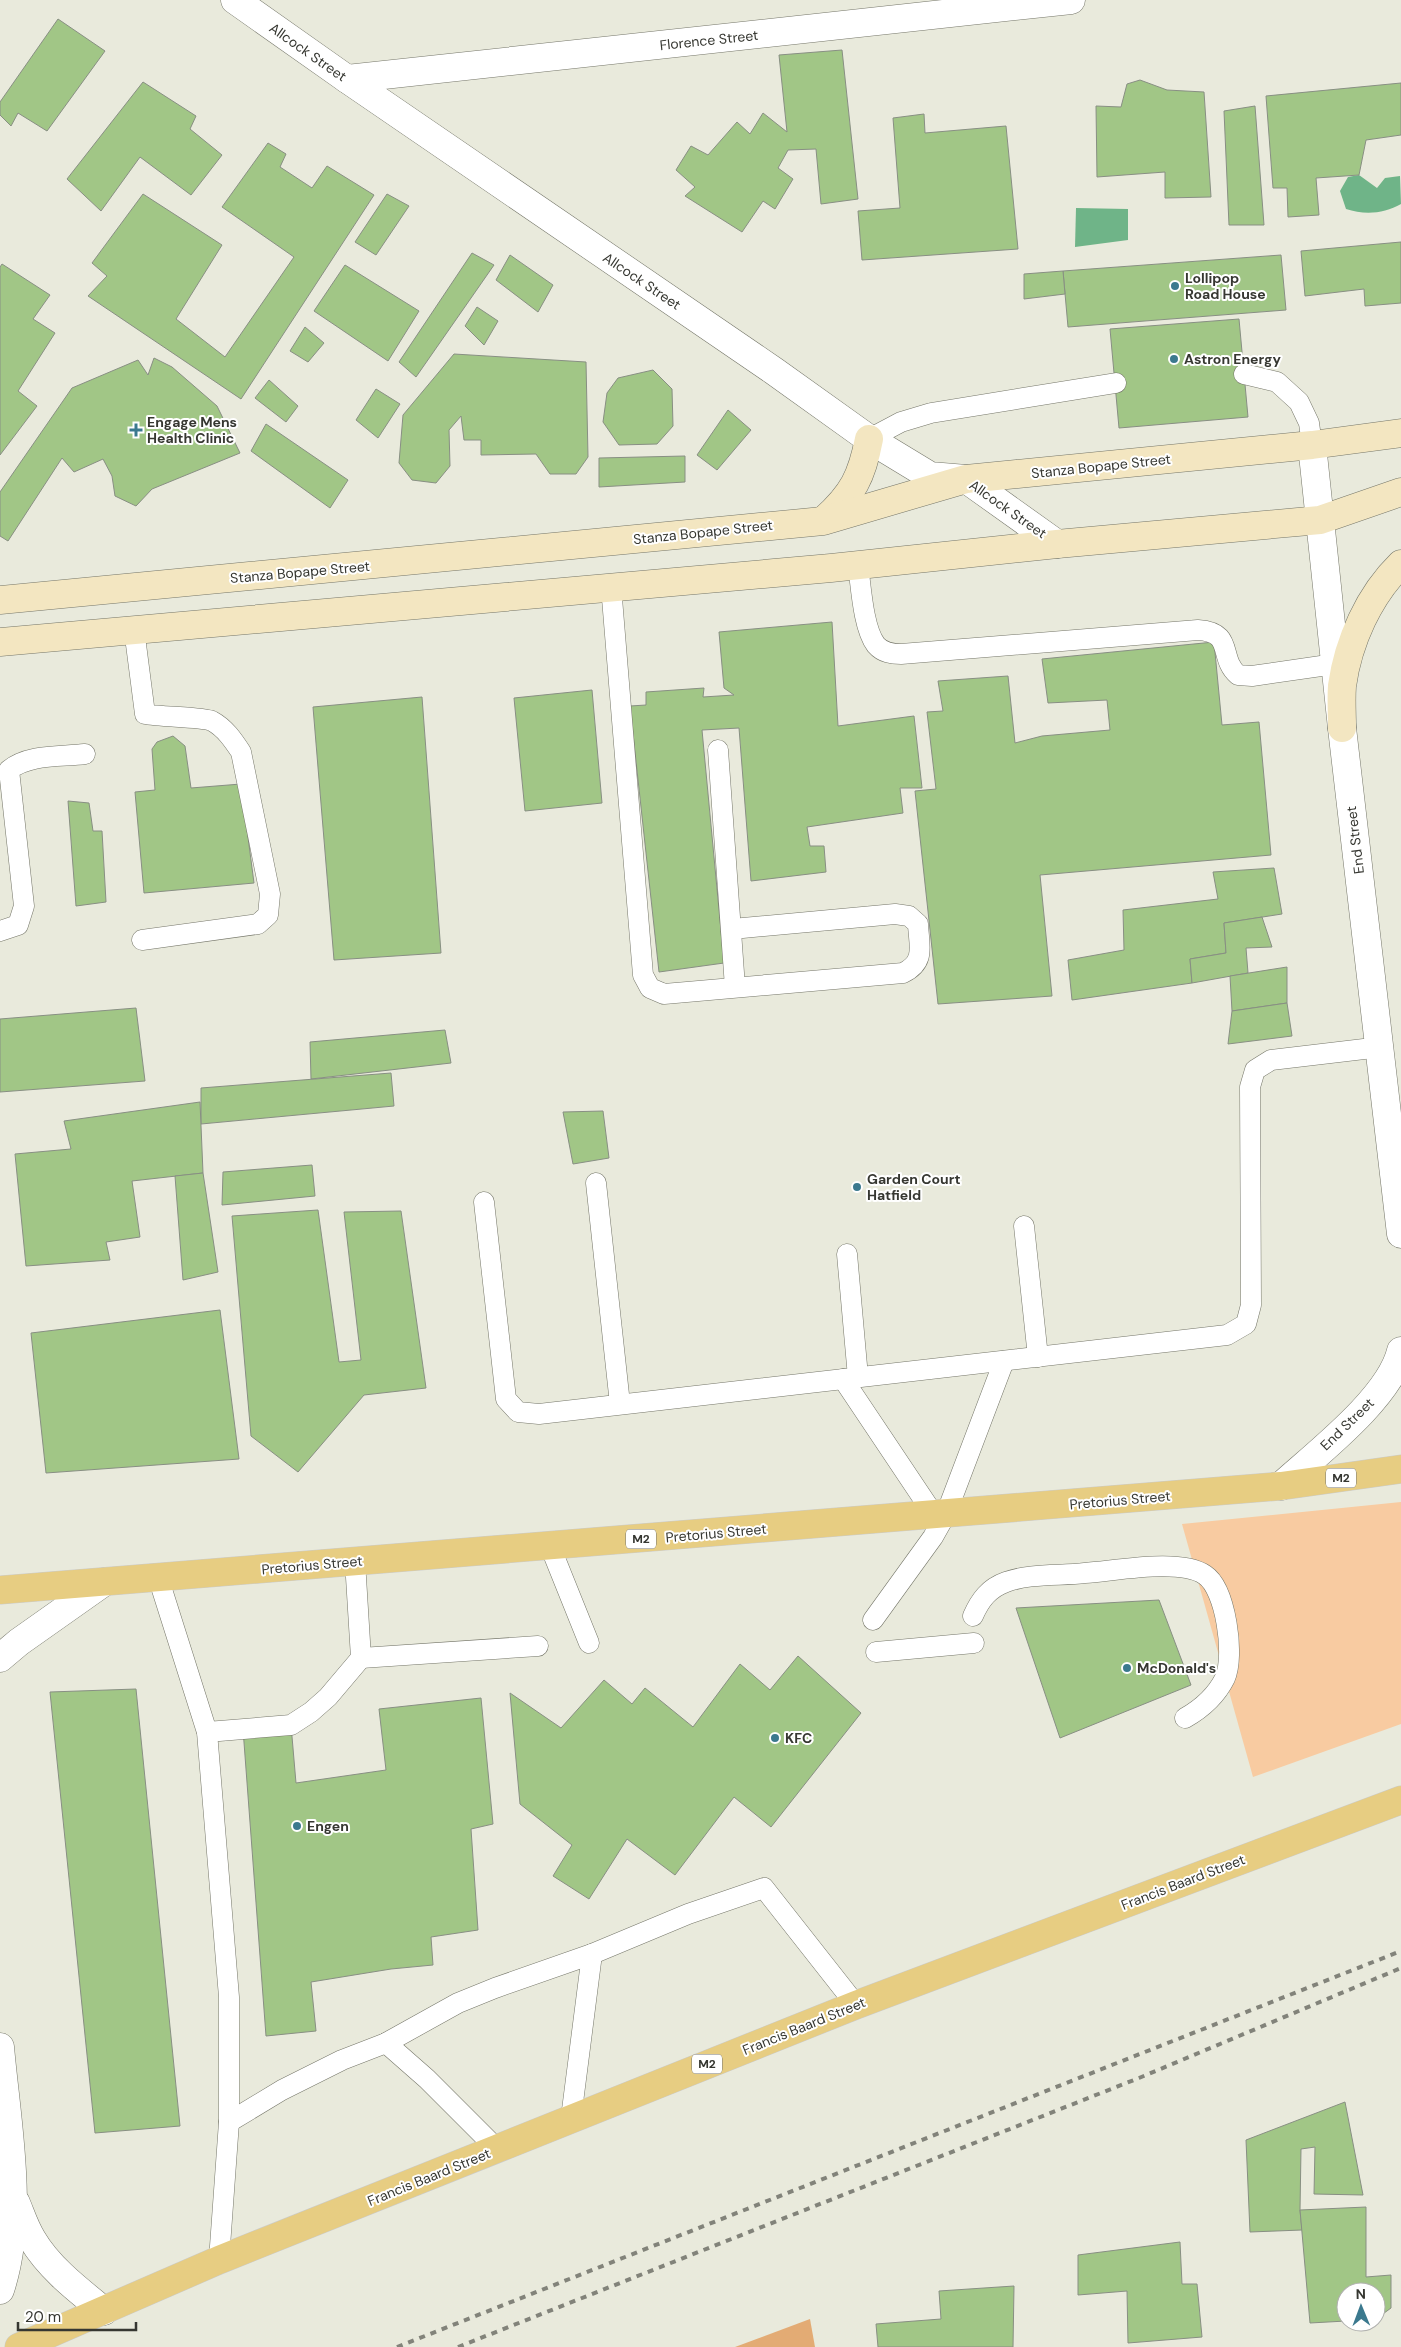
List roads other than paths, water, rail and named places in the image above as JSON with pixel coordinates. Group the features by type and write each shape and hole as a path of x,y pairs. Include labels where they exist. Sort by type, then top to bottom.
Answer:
{"main road":[{"path":"1368,438 1401,416"},
{"name":"Stanza Bopape Street","path":"0,600 823,520 966,480 1312,445 1401,433"},
{"path":"823,520 847,497 859,479 864,464 868,439"},
{"path":"0,642 858,565 1057,544 1320,520 1401,492"},
{"path":"1342,728 1342,687 1350,649 1378,593 1401,564"},
{"name":"Pretorius Street","path":"0,1590 1281,1486 1401,1470"},
{"name":"Francis Baard Street","path":"19,2347 219,2260 498,2150 571,2118 856,2005 1401,1800"}],"street":[{"name":"Allcock Street","path":"235,0 766,366 868,439 930,476 966,480 1057,544"},
{"name":"Florence Street","path":"347,79 1071,0"},
{"name":"End Street","path":"1312,445 1342,728 1401,1234"},
{"name":"End Street","path":"1281,1486 1379,1392 1394,1370 1401,1351"},
{"path":"0,1658 19,1642 104,1582"},
{"path":"0,2047 13,2197 9,2251 0,2290"},
{"path":"13,2197 31,2238 44,2256 75,2288 104,2311"}],"lane":[{"path":"1244,374 1277,382 1299,402 1309,423 1312,445"},
{"path":"868,439 901,422 931,413 1116,383"},
{"path":"858,565 866,620 875,644 889,653 901,654 1198,630 1218,635 1226,650 1232,669 1238,675 1252,676 1335,664"},
{"path":"611,586 644,975 650,988 664,994 903,973 914,968 920,955 918,924 909,916 895,914 732,929"},
{"path":"134,629 145,714 161,718 210,720 230,735 241,752 270,894 268,915 258,924 142,940"},
{"path":"718,750 735,987"},
{"path":"0,931 18,926 24,906 9,770 32,759 85,754"},
{"path":"484,1202 506,1399 518,1412 539,1414 1227,1335 1246,1324 1251,1305 1250,1087 1255,1070 1271,1060 1380,1047"},
{"path":"596,1183 620,1404"},
{"path":"1024,1226 1038,1357"},
{"path":"847,1254 851,1378 940,1514"},
{"path":"873,1620 933,1537 940,1514 1004,1360"},
{"path":"550,1546 589,1643"},
{"path":"355,1561 361,1658"},
{"path":"972,1616 989,1592 1007,1582 1029,1577 1162,1566 1193,1570 1204,1574 1213,1581 1220,1593 1228,1638 1226,1676 1219,1689 1200,1709 1185,1718"},
{"path":"158,1577 207,1732 229,1997 229,2122 219,2260"},
{"path":"876,1652 974,1643"},
{"path":"207,1732 291,1725 322,1702 361,1658 538,1646"},
{"path":"229,2122 310,2075 386,2043 458,2003 592,1954 688,1914 764,1888 856,2005"},
{"path":"571,2118 592,1954"},
{"path":"386,2043 426,2079 498,2150"}],"railway":[{"path":"397,2347 1401,1951"},
{"path":"458,2347 1139,2078 1401,1968"}],"place":[{"name":"Lollipop Road House","path":"1175,286"},
{"name":"Astron Energy","path":"1174,359"},
{"name":"Engage Mens Health Clinic","path":"136,430"},
{"name":"Garden Court Hatfield","path":"857,1187"},
{"name":"McDonald's","path":"1127,1668"},
{"name":"KFC","path":"775,1738"},
{"name":"Engen","path":"297,1826"}]}
